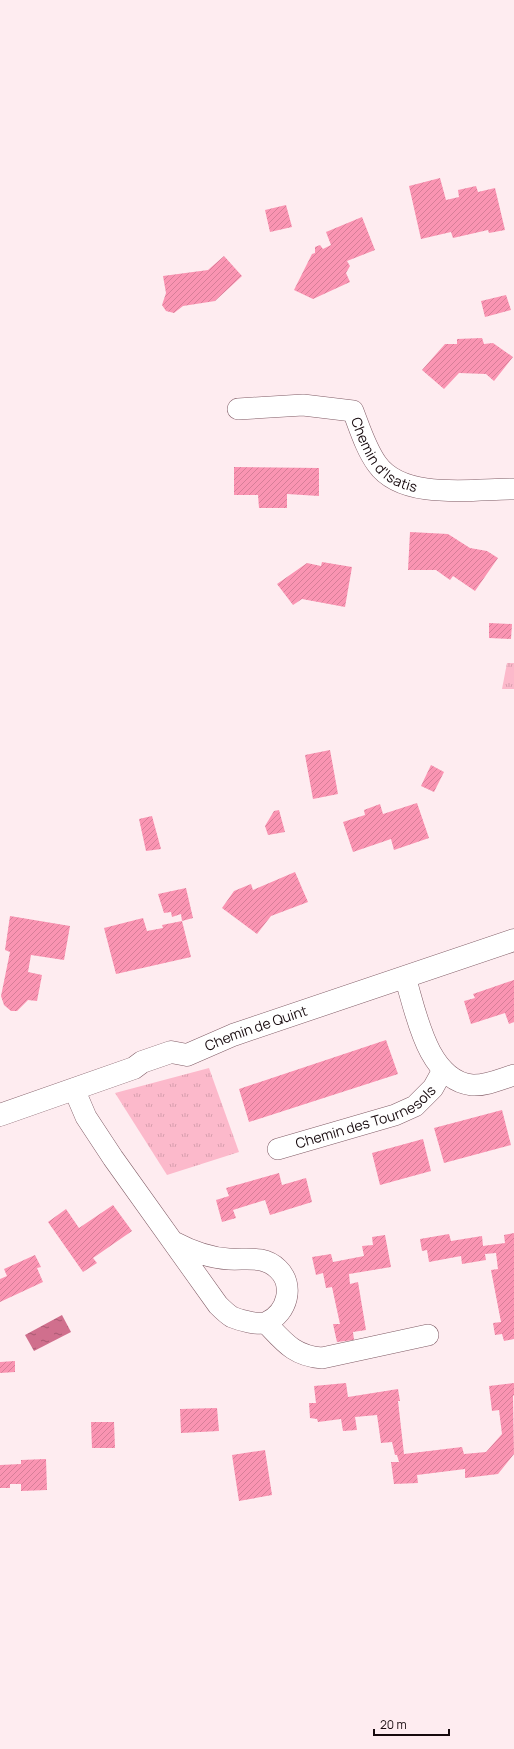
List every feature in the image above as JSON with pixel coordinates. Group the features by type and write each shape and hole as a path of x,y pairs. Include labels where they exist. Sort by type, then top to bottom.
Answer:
{"street":[{"name":"Chemin d'Isatis","path":"238,409 303,405 353,411 365,442 377,464 388,476 408,486 428,490 514,489"},
{"name":"Chemin de Quint","path":"0,1115 134,1068 142,1062 171,1052 187,1055 233,1035 514,940"},
{"name":"Chemin des Tournesols","path":"405,977 425,1039 433,1058 443,1070 456,1080 473,1085 514,1075"},
{"name":"Chemin des Tournesols","path":"278,1149 395,1115 415,1106 433,1088 443,1070"},
{"path":"74,1089 86,1117 109,1152 218,1305 231,1316 249,1322 266,1323 281,1312 286,1299 287,1284 279,1269 269,1262 252,1258 228,1259 206,1255 190,1250 174,1242"},
{"path":"266,1323 292,1349 307,1357 322,1358 428,1335"}],"green space":[{"path":"507,663 514,663 514,689 502,689"},
{"path":"209,1068 239,1152 167,1175 115,1093"}],"water":[{"path":"62,1315 71,1332 34,1351 25,1335"}],"building":[{"path":"440,178 446,200 459,197 458,190 476,186 478,192 495,188 505,230 489,233 488,230 453,238 451,232 421,239 409,186"},
{"path":"286,205 292,227 270,232 265,210"},
{"path":"362,217 375,250 347,261 350,266 346,273 350,282 313,299 294,290 312,254 315,253 315,247 320,245 323,249 331,245 326,232"},
{"path":"224,256 242,276 215,301 183,306 174,313 166,311 162,305 166,293 163,276 208,270"},
{"path":"506,295 511,310 485,317 481,301"},
{"path":"482,338 484,344 493,343 513,357 494,381 486,374 459,373 444,389 422,370 445,344 457,344 457,339"},
{"path":"234,467 319,468 319,496 287,494 287,508 259,508 258,495 234,495"},
{"path":"410,532 448,534 470,548 487,551 498,558 475,591 453,576 450,580 436,570 408,570"},
{"path":"322,562 352,567 345,607 302,599 293,605 277,584 307,563 321,566"},
{"path":"489,623 512,624 511,639 489,638"},
{"path":"330,750 338,794 313,799 305,755"},
{"path":"431,765 444,772 434,792 421,786"},
{"path":"417,803 429,838 394,850 391,839 353,852 343,822 365,815 364,810 380,804 383,814"},
{"path":"279,810 285,832 268,835 265,826 274,811"},
{"path":"152,816 161,849 146,851 139,819"},
{"path":"295,872 308,902 271,916 257,934 222,908 234,891 251,884 253,890"},
{"path":"186,888 193,918 182,921 181,914 172,917 171,912 164,913 158,894"},
{"path":"10,916 70,926 64,960 31,955 28,972 42,975 37,1001 28,1000 17,1011 11,1011 4,1005 1,996 10,952 5,950"},
{"path":"143,918 147,931 163,928 162,925 182,921 191,957 116,974 104,928"},
{"path":"514,980 514,1022 509,1024 505,1013 471,1024 464,1001 475,998 473,994"},
{"path":"386,1040 398,1074 249,1122 239,1089"},
{"path":"502,1110 511,1145 444,1163 434,1128"},
{"path":"423,1139 431,1171 380,1185 372,1153"},
{"path":"279,1173 282,1185 306,1178 312,1202 270,1215 265,1200 233,1210 236,1218 222,1222 216,1200 229,1196 226,1188"},
{"path":"113,1205 132,1231 93,1258 97,1263 83,1272 48,1222 66,1209 79,1228"},
{"path":"514,1233 514,1339 504,1341 502,1334 495,1335 493,1323 501,1322 491,1270 498,1269 496,1253 485,1254 486,1260 462,1264 461,1256 429,1262 427,1250 422,1251 420,1239 449,1234 451,1241 482,1236 483,1246 505,1243 504,1235"},
{"path":"385,1235 391,1267 349,1274 350,1284 358,1282 366,1330 353,1332 354,1340 337,1342 333,1324 340,1324 332,1287 326,1288 323,1273 316,1275 312,1257 331,1254 333,1262 364,1256 362,1246 373,1245 372,1237"},
{"path":"35,1255 41,1267 37,1268 43,1282 0,1302 0,1279 7,1276 4,1269"},
{"path":"15,1361 15,1372 0,1373 0,1362"},
{"path":"346,1383 348,1397 398,1389 404,1454 462,1447 464,1454 486,1452 502,1434 499,1410 492,1411 489,1386 514,1383 514,1454 498,1474 465,1478 465,1469 417,1475 418,1483 394,1484 391,1462 399,1462 397,1455 395,1455 392,1442 381,1443 377,1415 355,1417 357,1430 343,1431 341,1419 318,1422 317,1419 310,1418 309,1403 316,1403 314,1386"},
{"path":"217,1408 219,1431 181,1433 180,1409"},
{"path":"91,1422 114,1422 115,1448 92,1448"},
{"path":"265,1450 272,1495 239,1501 232,1455"},
{"path":"46,1459 47,1490 21,1491 21,1484 10,1484 10,1488 0,1488 0,1465 21,1464 21,1460"}]}
